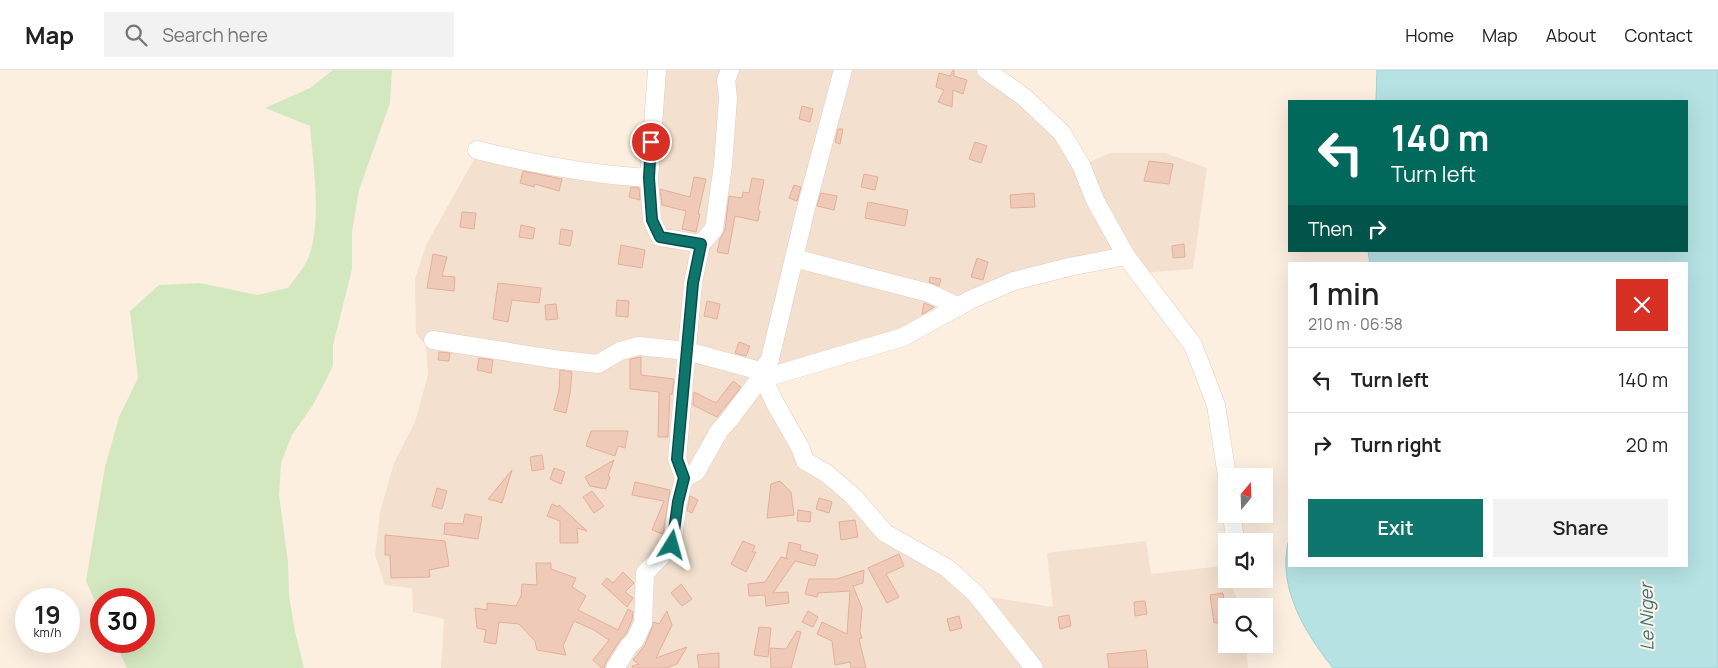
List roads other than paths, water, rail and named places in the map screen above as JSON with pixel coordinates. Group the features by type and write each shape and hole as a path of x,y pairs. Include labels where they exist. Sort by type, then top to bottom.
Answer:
{"street":[{"path":"657,70 649,178 652,220 660,237 701,244"},
{"path":"615,668 635,640 643,624 645,572 672,545 678,502 684,478 677,459 693,283 701,244 714,228 723,165 728,98 726,80 730,70"},
{"path":"684,478 696,472 719,431 756,384 761,372 770,359 843,70"},
{"path":"986,70 1024,97 1062,132 1081,165 1095,200 1126,256 1193,345 1216,405 1226,468"},
{"path":"477,150 511,158 617,176 649,178"},
{"path":"434,340 598,364 620,352 639,346 687,351 775,375 903,337 959,307 1014,281 1069,267 1126,256"},
{"path":"794,258 929,293 959,307"},
{"path":"761,372 805,461 826,473 853,496 885,533 946,568 976,594 1034,668"}],"water":[{"name":"Le Niger","path":"1377,70 1718,70 1718,668 1333,668 1312,640 1303,624 1290,591 1286,574 1288,545 1288,567 1688,567 1688,262 1370,262 1368,252 1688,252 1688,100 1376,100"}]}
